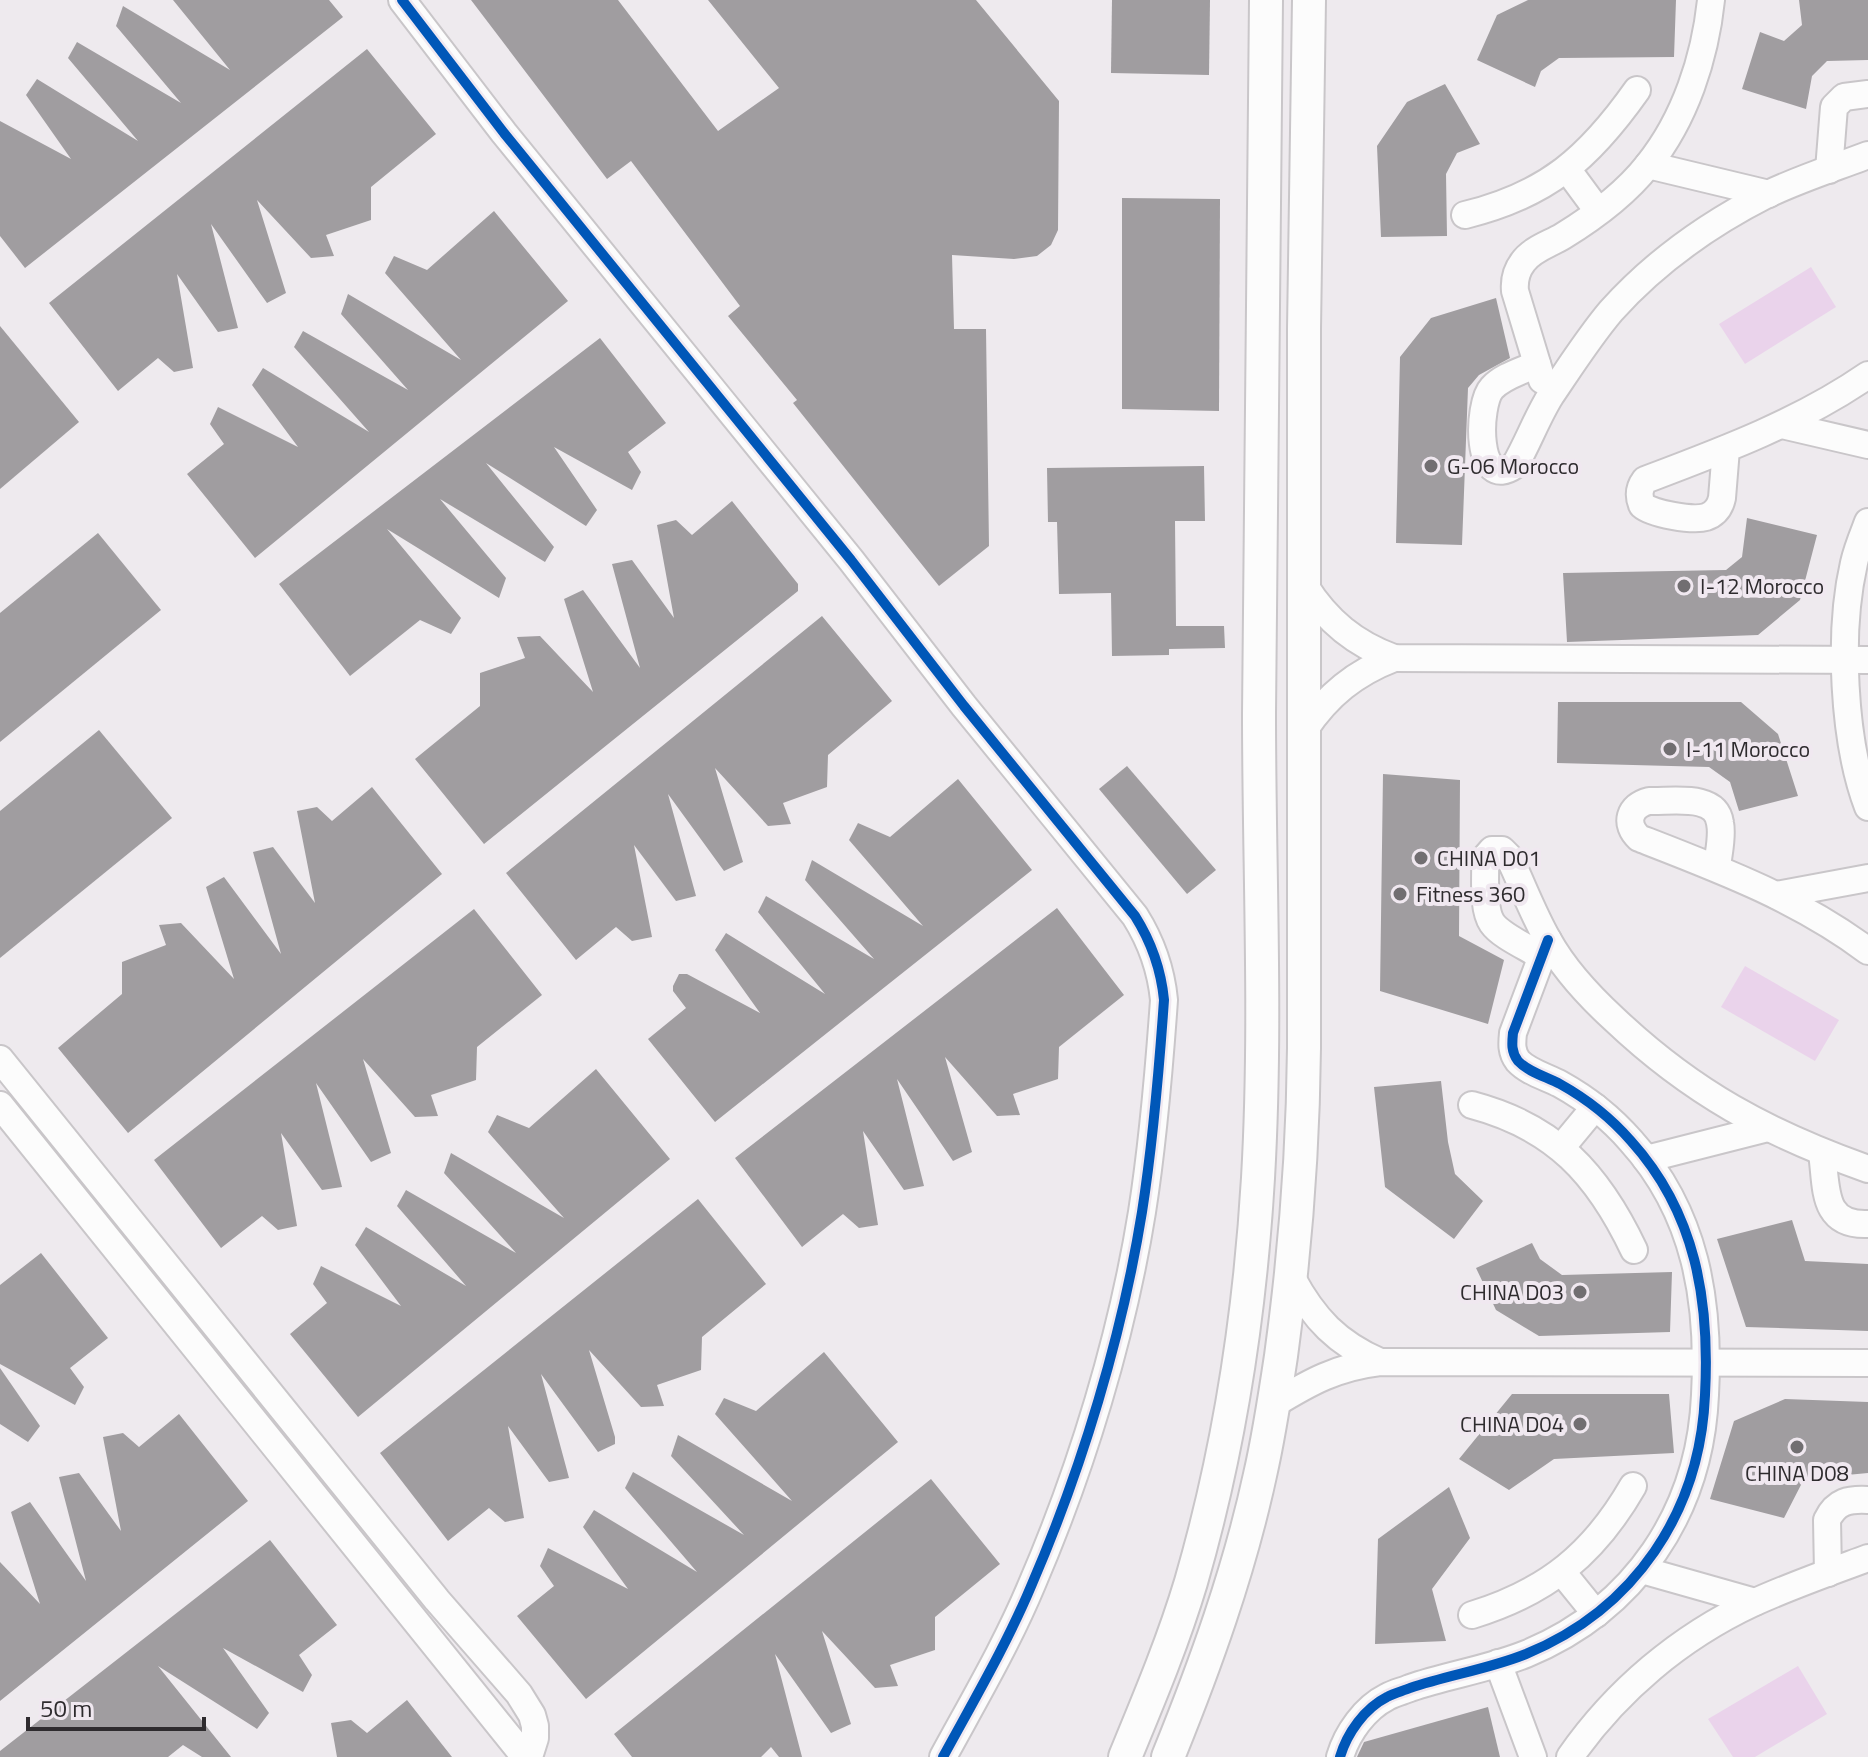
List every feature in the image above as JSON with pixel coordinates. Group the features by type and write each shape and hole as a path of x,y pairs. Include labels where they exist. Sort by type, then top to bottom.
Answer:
{"street":[{"path":"402,0 504,133 1135,916 1156,956 1164,1000 1150,1149 1142,1212 1115,1337 1075,1469 1040,1565 1008,1637 943,1757"},
{"path":"1125,1757 1173,1638 1205,1530 1229,1417 1247,1303 1258,1182 1262,1058 1259,718 1266,0"},
{"path":"1168,1757 1207,1657 1245,1536 1274,1404 1292,1278 1304,1115 1304,329 1309,0"},
{"path":"1309,34 1329,0"},
{"path":"1548,399 1515,291 1517,271 1530,254 1565,235 1598,211 1648,165 1673,124 1693,81 1711,0"},
{"path":"1465,215 1508,203 1567,169 1601,138 1637,90"},
{"path":"1829,170 1834,107 1844,97 1868,94"},
{"path":"1537,364 1502,379 1488,393 1483,411 1484,453 1489,466 1502,471 1515,465 1548,399 1570,366 1611,311 1645,278 1705,231 1736,212 1769,194 1868,155"},
{"path":"1648,165 1769,194"},
{"path":"1567,169 1598,211"},
{"path":"1263,217 1273,208 1286,213 1289,219 1292,278 1304,329"},
{"path":"1726,449 1782,425 1868,375"},
{"path":"1782,425 1868,445"},
{"path":"1868,522 1854,563 1849,596 1857,660 1851,746 1868,807"},
{"path":"1305,586 1322,610 1343,631 1376,652 1394,658 1857,660"},
{"path":"1305,729 1343,685 1394,658"},
{"path":"1717,868 1813,914 1868,951"},
{"path":"1776,895 1868,878"},
{"path":"1340,1757 1360,1719 1387,1697 1498,1663 1550,1643 1596,1614 1642,1570 1660,1545 1688,1487 1697,1457 1703,1426 1703,1301 1691,1246 1674,1200 1631,1140 1595,1107 1562,1085 1519,1063 1511,1047 1513,1033 1544,948 1638,1042 1700,1090 1768,1128 1822,1153 1868,1169"},
{"path":"0,1059 437,1600 519,1694 535,1726 535,1738 527,1757 0,1105"},
{"path":"1472,1105 1511,1118 1561,1148 1585,1171 1604,1196 1634,1250"},
{"path":"1561,1148 1595,1107"},
{"path":"1646,1159 1768,1128"},
{"path":"1822,1153 1829,1205 1834,1213 1850,1224 1868,1224"},
{"path":"1292,1278 1313,1314 1328,1329 1361,1353 1380,1362"},
{"path":"1274,1404 1322,1376 1380,1362 1868,1363"},
{"path":"1472,1615 1529,1593 1562,1572 1596,1540 1633,1486"},
{"path":"1828,1573 1827,1520 1830,1513 1848,1500 1868,1500"},
{"path":"1570,1757 1610,1707 1663,1659 1722,1619 1755,1602 1868,1558"},
{"path":"1642,1570 1755,1602"},
{"path":"1562,1572 1596,1614"},
{"path":"1148,1757 1147,1745 1175,1670 1173,1638"},
{"path":"1498,1663 1533,1757"}],"shaded area":[{"path":"1811,267 1836,307 1745,364 1719,324"},
{"path":"1745,966 1839,1020 1815,1061 1721,1007"},
{"path":"1798,1666 1827,1714 1755,1757 1733,1757 1708,1719"}],"building":[{"path":"173,0 329,0 343,17 25,268 0,236 0,121 71,159 26,95 37,79 138,141 68,58 77,42 181,103 116,26 123,6 230,70"},
{"path":"471,0 618,0 718,131 779,88 708,0 976,0 1059,101 1058,230 1051,245 1037,256 1014,259 952,255 954,329 986,329 989,546 939,586 793,403 797,400 728,316 740,306 631,161 607,179"},
{"path":"1112,0 1210,0 1209,75 1111,73"},
{"path":"1528,0 1676,0 1674,57 1559,58 1541,71 1535,87 1477,60 1497,15"},
{"path":"1799,0 1868,0 1868,60 1827,61 1812,76 1806,109 1742,89 1760,32 1784,41 1802,25"},
{"path":"367,49 436,134 371,187 371,220 326,235 334,256 311,258 257,200 286,293 267,303 211,224 238,328 218,332 177,274 193,368 174,372 158,358 118,391 49,303"},
{"path":"1445,84 1480,144 1457,153 1446,174 1447,236 1381,237 1377,146 1407,102"},
{"path":"1122,198 1220,199 1219,411 1122,409"},
{"path":"494,211 568,301 255,558 187,474 224,444 210,424 218,407 298,447 252,385 263,368 369,432 294,347 303,331 408,390 341,314 348,294 461,360 385,273 394,256 427,270"},
{"name":"G-06 Morocco","path":"1496,298 1510,358 1479,375 1468,388 1462,545 1396,543 1400,357 1431,318"},
{"path":"0,326 79,422 0,489"},
{"path":"600,338 666,423 628,452 641,472 632,490 554,447 597,510 586,526 486,463 554,547 545,562 440,499 506,578 499,598 387,529 461,618 451,634 420,620 350,676 279,584"},
{"path":"1204,466 1205,521 1175,521 1176,626 1224,626 1225,648 1169,649 1169,655 1112,656 1111,593 1059,594 1057,522 1048,522 1047,468"},
{"path":"732,501 798,584 798,591 484,844 415,759 480,706 480,673 525,658 517,637 540,636 593,692 564,599 583,590 640,668 612,564 632,560 674,618 657,525 676,520 692,535"},
{"name":"I-12 Morocco","path":"1747,518 1817,535 1800,600 1758,635 1567,642 1563,573 1726,570 1742,557"},
{"path":"98,533 161,610 0,742 0,613"},
{"path":"822,616 892,701 828,755 827,787 783,803 791,824 768,826 715,768 743,862 724,871 668,794 696,896 676,901 634,845 652,937 632,941 616,927 576,960 506,873"},
{"name":"I-11 Morocco","path":"1558,702 1741,702 1778,734 1798,796 1739,811 1730,782 1709,767 1557,763"},
{"path":"99,730 172,818 0,958 0,811"},
{"path":"1127,766 1216,870 1187,894 1099,789"},
{"name":"CHINA D01","path":"1383,774 1460,780 1459,936 1504,960 1488,1024 1380,991"},
{"path":"958,779 1032,870 715,1122 648,1039 686,1008 673,991 679,974 687,974 760,1013 715,950 726,933 825,994 758,912 766,896 874,959 805,880 812,860 923,926 849,840 858,823 890,837"},
{"path":"372,787 442,874 128,1133 58,1048 122,994 122,962 166,945 159,925 181,923 234,979 206,887 224,877 281,954 253,852 273,847 315,903 297,811 317,807 332,821"},
{"path":"1057,908 1124,995 1059,1047 1058,1079 1013,1094 1020,1115 997,1116 945,1057 972,1152 953,1161 897,1079 924,1186 904,1190 863,1131 878,1225 859,1228 843,1214 802,1247 735,1158"},
{"path":"474,909 542,995 477,1047 476,1080 431,1095 438,1116 415,1117 363,1059 391,1153 371,1162 316,1083 342,1187 322,1190 281,1133 297,1226 278,1230 262,1216 221,1248 154,1160"},
{"path":"596,1069 670,1159 358,1417 290,1334 327,1303 313,1284 321,1266 401,1306 355,1245 366,1227 466,1286 397,1206 406,1190 516,1253 444,1173 451,1153 564,1218 488,1132 497,1115 529,1128"},
{"path":"1441,1081 1455,1174 1483,1201 1454,1239 1385,1187 1374,1087"},
{"path":"698,1199 766,1284 702,1337 701,1370 657,1385 664,1406 641,1407 589,1350 615,1437 615,1444 598,1452 541,1374 569,1478 549,1482 508,1426 524,1518 505,1522 489,1508 448,1541 380,1453"},
{"path":"1792,1220 1805,1261 1868,1264 1868,1331 1746,1327 1717,1239"},
{"name":"CHINA D03","path":"1532,1243 1540,1259 1562,1275 1672,1272 1670,1332 1539,1336 1496,1310 1476,1268"},
{"path":"41,1253 108,1338 70,1368 84,1387 75,1405 0,1364 0,1285"},
{"path":"824,1352 898,1442 586,1699 517,1616 554,1586 540,1566 548,1548 628,1589 583,1527 594,1510 697,1572 625,1488 633,1472 744,1535 671,1456 678,1435 792,1501 715,1414 724,1398 756,1411"},
{"path":"0,1368 40,1426 28,1442 0,1424"},
{"name":"CHINA D04","path":"1512,1394 1669,1394 1674,1453 1554,1459 1509,1490 1459,1459"},
{"name":"CHINA D08","path":"1785,1399 1868,1402 1868,1473 1804,1479 1784,1518 1710,1499 1734,1421"},
{"path":"179,1414 248,1501 0,1701 0,1562 40,1604 11,1512 30,1502 86,1581 59,1477 79,1473 121,1531 103,1437 123,1433 139,1447"},
{"path":"931,1479 1000,1564 935,1617 935,1650 890,1665 898,1686 875,1688 822,1631 851,1724 831,1733 775,1654 802,1757 779,1757 771,1747 761,1757 632,1757 614,1734"},
{"path":"1449,1487 1470,1538 1432,1589 1446,1641 1375,1644 1378,1539"},
{"path":"270,1540 337,1625 299,1655 312,1675 303,1692 223,1648 269,1713 257,1729 158,1666 231,1757 202,1757 183,1745 168,1757 0,1757 0,1751"},
{"path":"407,1700 452,1757 337,1757 331,1723 351,1720 367,1733"},
{"path":"1488,1707 1500,1757 1357,1757 1364,1742"}],"cycle path":[{"path":"402,0 504,133 1135,916 1158,967 1164,1000 1149,1159 1134,1259 1112,1354 1084,1448 1032,1584 1001,1650 943,1757"},
{"path":"1340,1757 1358,1722 1387,1697 1424,1683 1526,1654 1565,1635 1599,1611 1629,1583 1654,1552 1675,1516 1690,1478 1700,1438 1706,1360 1701,1292 1684,1228 1671,1198 1653,1169 1623,1133 1580,1096 1522,1065 1513,1051 1513,1033 1548,940"}],"place":[{"name":"G-06 Morocco","path":"1431,466"},
{"name":"I-12 Morocco","path":"1684,586"},
{"name":"I-11 Morocco","path":"1670,749"},
{"name":"CHINA D01","path":"1421,858"},
{"name":"Fitness 360","path":"1400,894"},
{"name":"CHINA D03","path":"1580,1292"},
{"name":"CHINA D04","path":"1580,1424"},
{"name":"CHINA D08","path":"1797,1447"}]}
